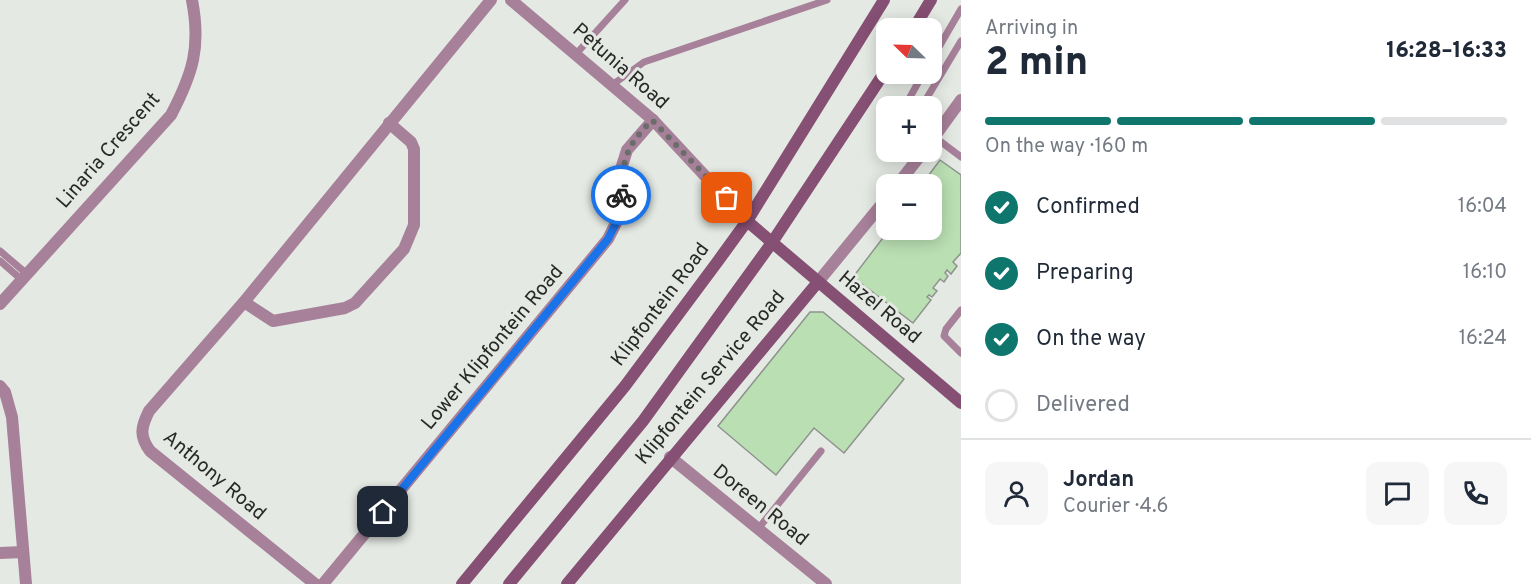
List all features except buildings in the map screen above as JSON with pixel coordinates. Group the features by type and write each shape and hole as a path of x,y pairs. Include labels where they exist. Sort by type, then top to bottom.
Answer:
{"main road":[{"name":"Klipfontein Road","path":"462,584 625,386 747,221 884,0"},
{"path":"920,18 931,0"},
{"path":"509,584 643,421 771,244 877,84"},
{"name":"Hazel Road","path":"747,221 771,244 961,403"},
{"name":"Klipfontein Service Road","path":"567,584 670,457 818,282"}],"street":[{"name":"Linaria Crescent","path":"0,304 171,115 188,82 196,51 197,27 192,0"},
{"name":"Anthony Road","path":"315,584 150,451 142,440 142,426 149,411 244,302 491,0"},
{"name":"Petunia Road","path":"511,0 652,120 747,221"},
{"path":"942,124 961,100"},
{"name":"Lower Klipfontein Road","path":"323,584 608,239 618,219 622,166 627,150 652,120"},
{"path":"244,302 273,321 345,308 365,295 404,249 414,225 414,149 411,142 389,123"},
{"name":"Klipfontein Service Road","path":"818,282 876,211"},
{"path":"0,386 5,392 12,417 26,584"},
{"name":"Doreen Road","path":"670,457 826,584"},
{"path":"0,553 24,552"}],"lane":[{"path":"576,54 625,0"},
{"path":"612,85 644,62 827,0"},
{"path":"942,42 961,9"},
{"path":"928,96 961,41"},
{"path":"942,144 961,157"},
{"path":"0,251 24,277"},
{"path":"0,261 24,277"},
{"path":"961,310 946,329 944,336 961,353"},
{"path":"758,529 821,451"}],"way so far":[{"path":"621,195 622,166 627,150 634,138 652,120 727,198"}],"route":[{"path":"383,512 608,239 618,219 621,195"}]}
